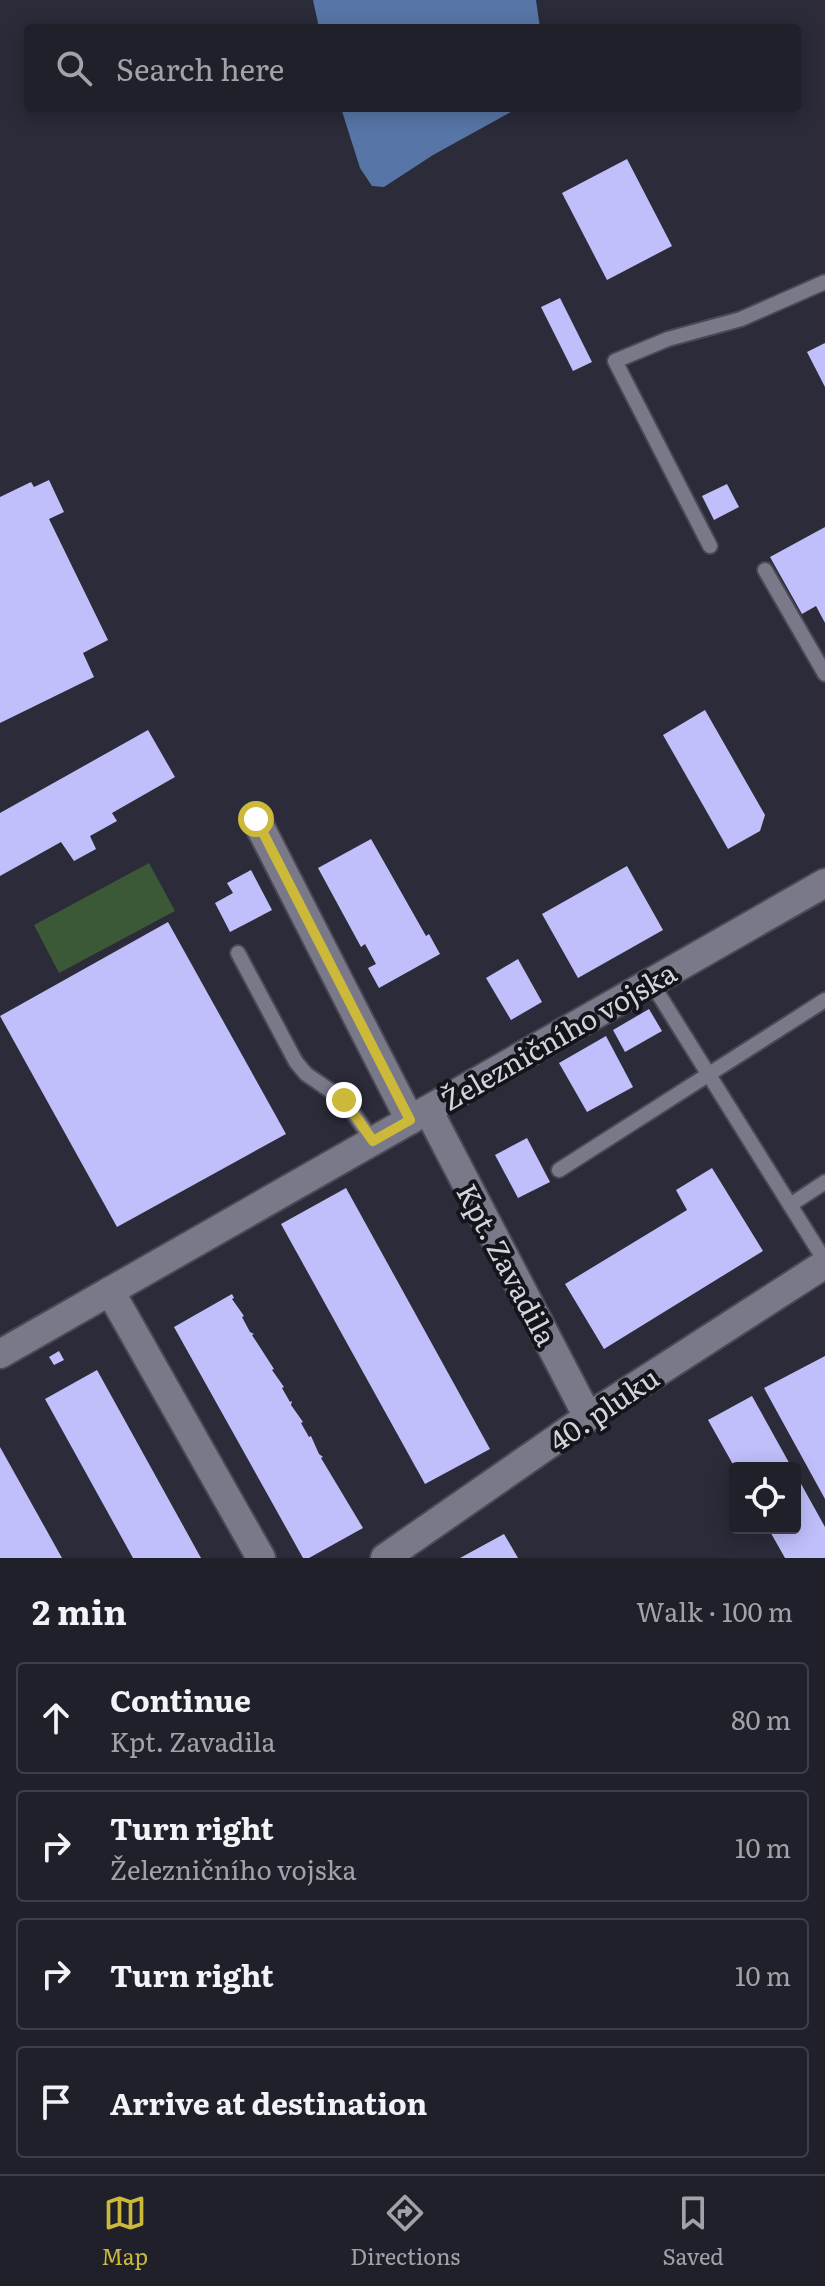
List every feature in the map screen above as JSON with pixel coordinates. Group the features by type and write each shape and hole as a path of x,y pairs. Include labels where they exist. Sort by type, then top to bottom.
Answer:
{"street":[{"name":"Kpt. Zavadila","path":"256,819 588,1417"},
{"name":"Železničního vojska","path":"0,1354 825,883"},
{"name":"40. pluku","path":"385,1558 588,1417 825,1262"},
{"path":"110,1291 261,1558"}],"lane":[{"path":"710,546 615,361 668,339 741,319 825,282"},
{"path":"765,570 825,674"},
{"path":"238,953 296,1062 306,1074 344,1100 373,1141"},
{"path":"651,982 825,1262"},
{"path":"559,1170 825,1000"},
{"path":"790,1205 825,1182"}],"green space":[{"path":"149,863 175,911 59,973 34,925"}],"water":[{"path":"313,0 536,0 539,24 318,24"},
{"path":"342,112 511,112 433,155 384,187 372,186 360,168"}],"building":[{"path":"627,159 672,246 607,280 562,193"},
{"path":"560,298 592,362 573,371 541,307"},
{"path":"825,343 825,387 807,352"},
{"path":"49,480 64,512 49,519 108,640 83,653 94,677 0,723 0,497 31,482 34,487"},
{"path":"727,484 739,507 714,520 702,496"},
{"path":"825,527 825,623 816,606 802,614 770,557"},
{"path":"705,710 765,815 760,831 728,849 663,735"},
{"path":"148,730 175,777 112,813 117,821 90,836 96,849 74,861 61,842 0,876 0,813"},
{"path":"371,839 426,936 429,934 440,954 379,988 368,968 376,964 365,944 361,947 318,868"},
{"path":"627,866 663,930 578,978 542,914"},
{"path":"251,870 272,910 230,932 215,903 233,893 227,883"},
{"path":"168,922 286,1134 117,1227 0,1016"},
{"path":"518,959 542,1002 511,1020 486,978"},
{"path":"649,1009 662,1031 625,1052 613,1030"},
{"path":"606,1036 633,1087 587,1112 559,1063"},
{"path":"527,1138 550,1182 518,1198 495,1155"},
{"path":"712,1168 763,1251 604,1349 565,1284 687,1210 676,1190"},
{"path":"346,1188 490,1449 425,1484 281,1224"},
{"path":"232,1294 250,1332 254,1334 301,1423 363,1528 309,1558 303,1558 174,1327"},
{"path":"59,1351 64,1360 54,1365 49,1357"},
{"path":"825,1356 825,1499 764,1388"},
{"path":"97,1370 201,1558 133,1558 45,1399"},
{"path":"752,1396 789,1462 732,1462 708,1420"},
{"path":"0,1447 62,1558 0,1558"},
{"path":"801,1484 825,1527 825,1558 785,1558 771,1534 801,1534"},
{"path":"504,1534 518,1558 460,1558"}],"route":[{"path":"256,819 410,1120 373,1141 344,1100"}]}
